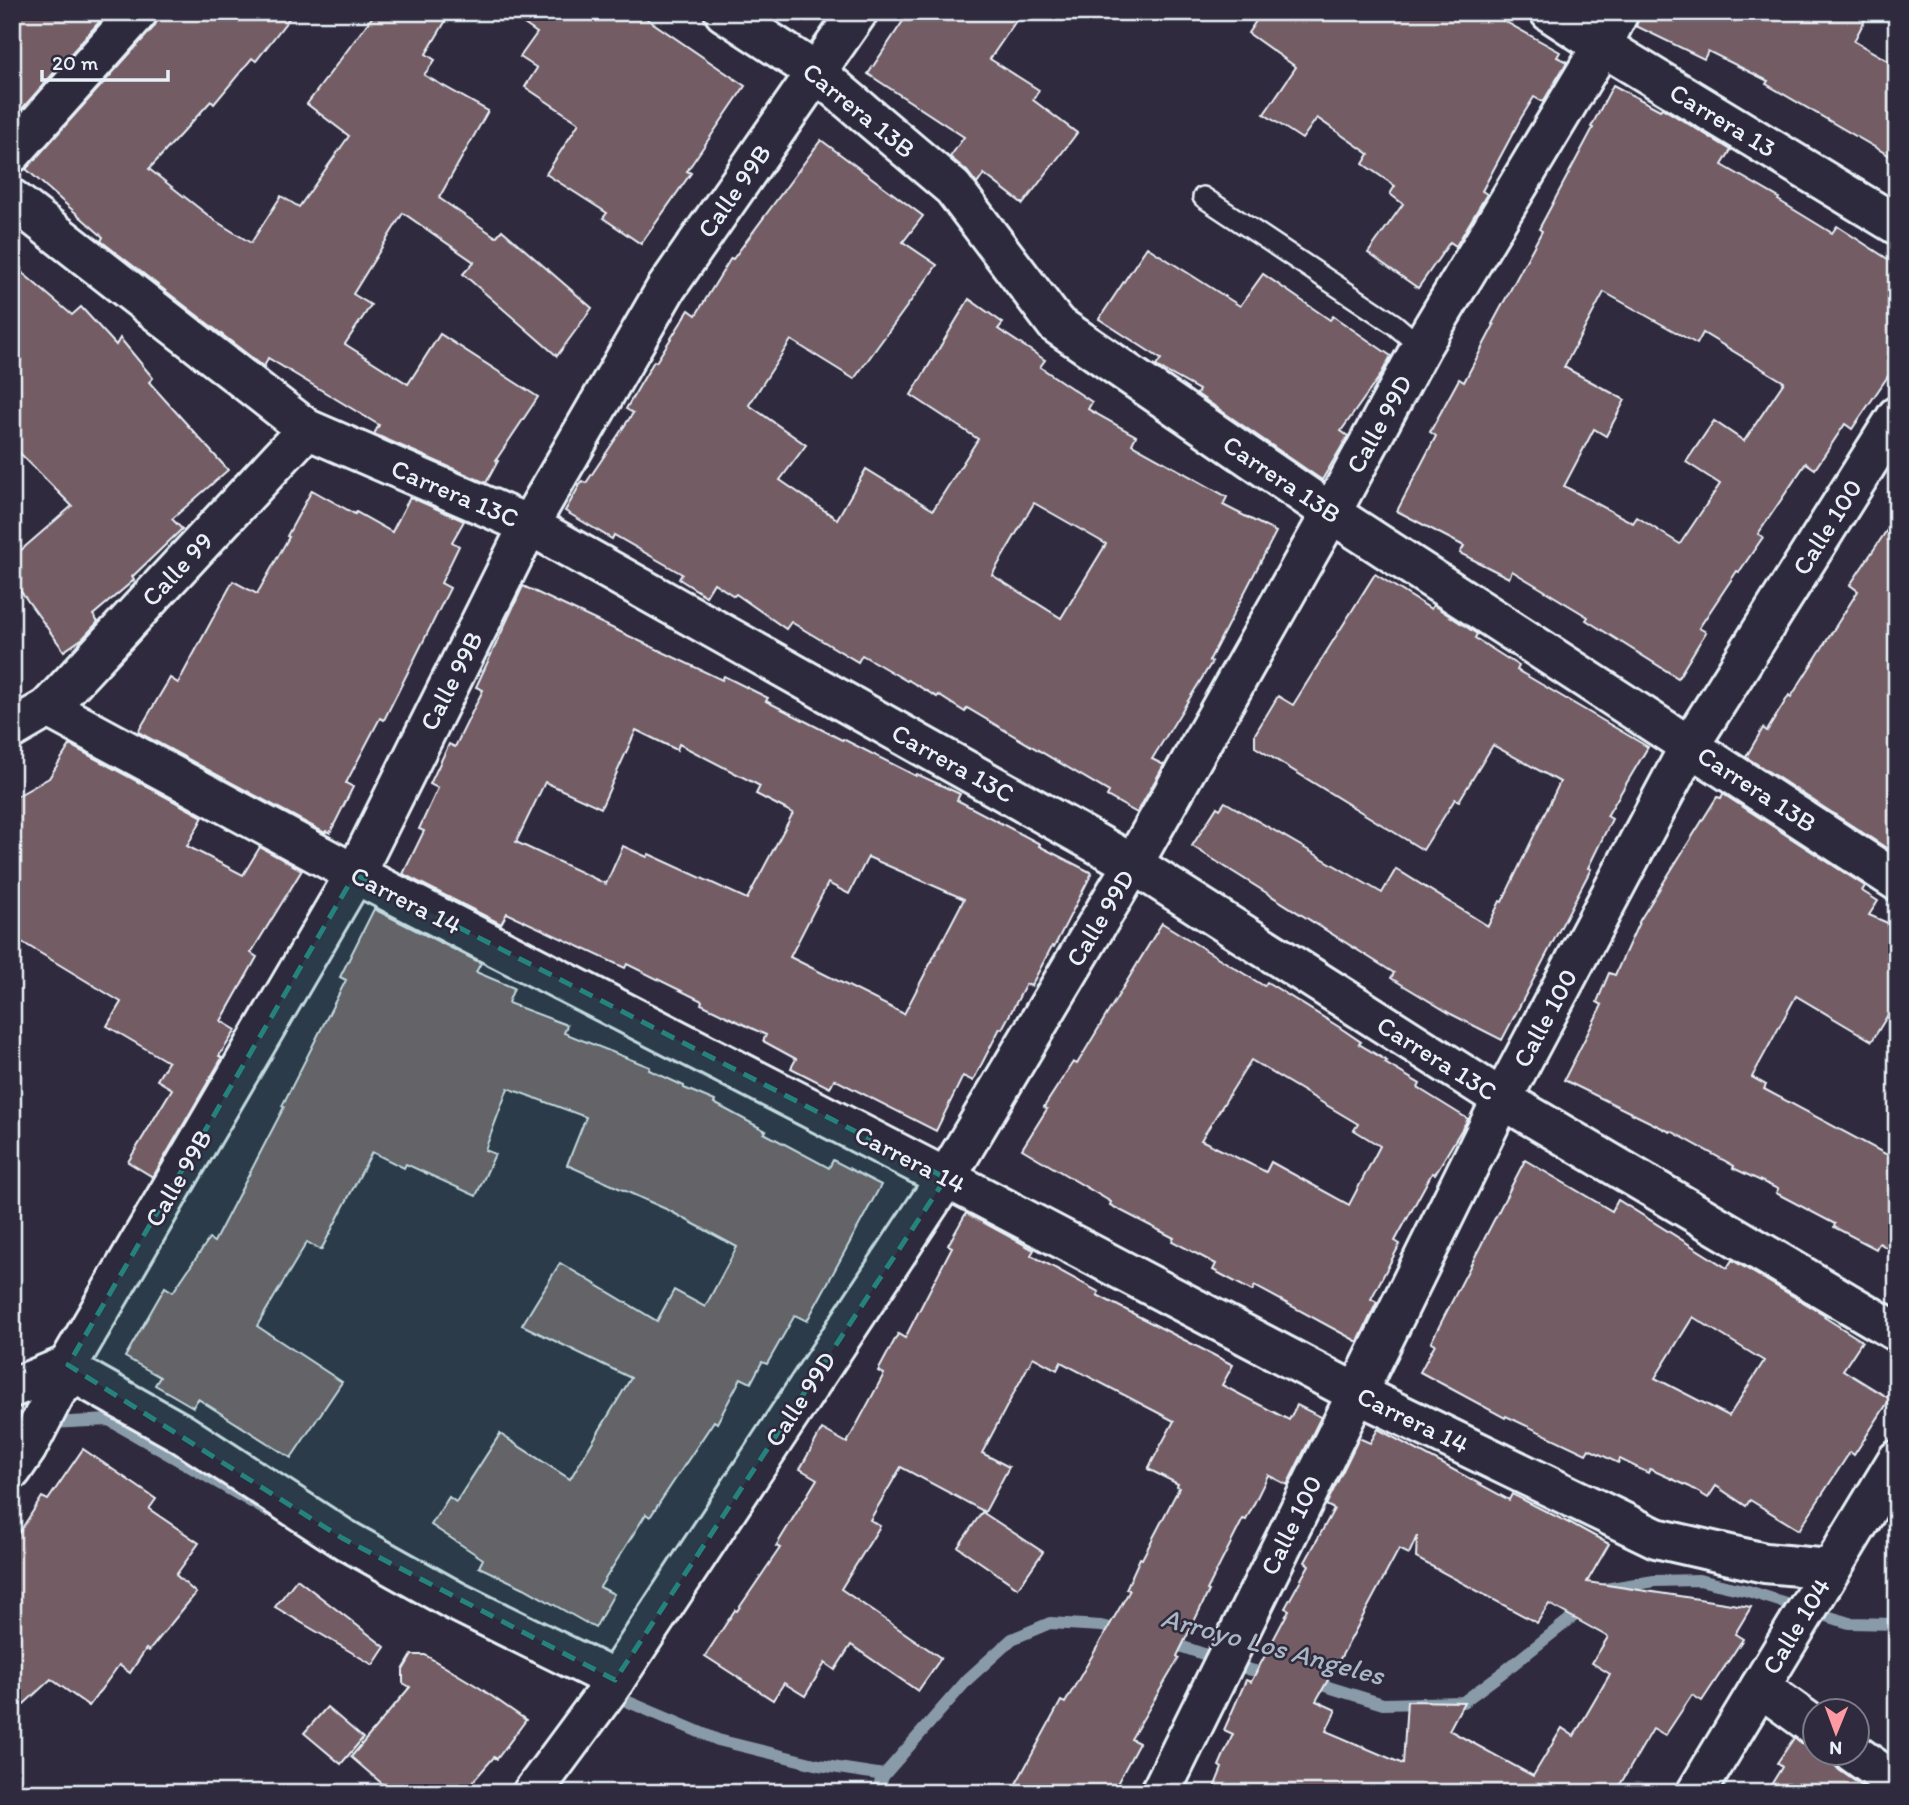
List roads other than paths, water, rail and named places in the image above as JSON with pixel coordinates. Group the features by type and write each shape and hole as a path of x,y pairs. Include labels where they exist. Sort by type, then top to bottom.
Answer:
{"street":[{"path":"12,153 138,12"},
{"name":"Carrera 13B","path":"724,12 817,73 953,188 1056,324 1331,513 1897,881"},
{"name":"Calle 99B","path":"20,1459 355,874 529,525 665,290 858,12"},
{"name":"Carrera 13","path":"1550,12 1602,47 1897,225"},
{"name":"Calle 99D","path":"532,1793 612,1684 946,1178 1133,864 1331,513 1421,347 1602,47 1619,12"},
{"name":"Carrera 13C","path":"12,199 307,429 529,525 1133,864 1502,1099 1897,1332"},
{"name":"Calle 100","path":"1160,1793 1502,1099 1690,745 1897,416"},
{"name":"Calle 99","path":"47,708 307,429"},
{"path":"12,729 47,708"},
{"name":"Carrera 14","path":"47,708 355,874 946,1178 1356,1393 1656,1538 1827,1574"},
{"path":"12,1388 66,1377 181,1433 342,1538 612,1684"},
{"name":"Calle 104","path":"1696,1793 1897,1460"},
{"path":"1760,1686 1800,1715"},
{"path":"1870,1765 1897,1784"}],"lane":[{"path":"1203,197 1394,324 1421,347"}],"waterway":[{"path":"12,1425 109,1420 267,1511"},
{"name":"Arroyo Los Angeles","path":"1605,1589 1654,1581 1699,1580 1748,1591 1849,1623 1897,1624"},
{"name":"Arroyo Los Angeles","path":"1309,1681 1383,1704 1463,1702 1584,1608"},
{"name":"Arroyo Los Angeles","path":"875,1793 884,1775 968,1679 1012,1639 1050,1623 1101,1626 1123,1631"},
{"name":"Arroyo Los Angeles","path":"1168,1642 1270,1674"},
{"path":"610,1694 718,1740 819,1765 884,1775"}]}
